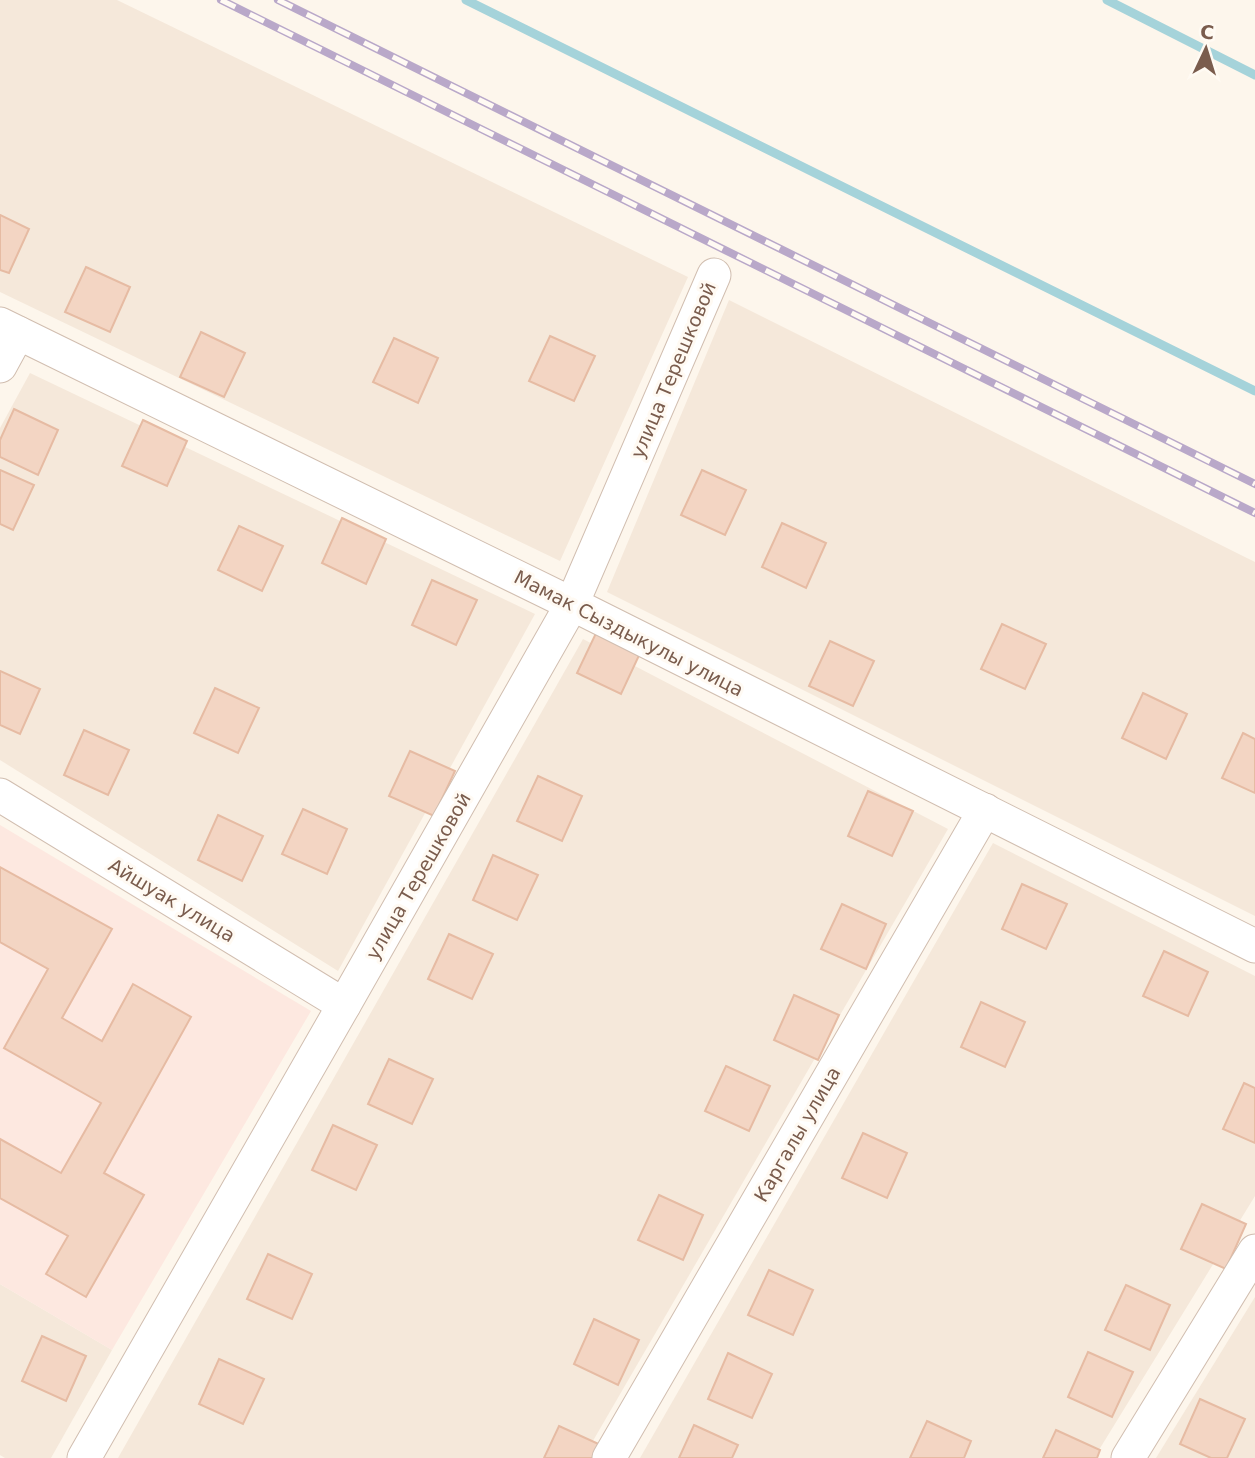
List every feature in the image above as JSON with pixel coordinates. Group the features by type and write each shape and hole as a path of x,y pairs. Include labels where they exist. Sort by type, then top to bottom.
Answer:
{"street":[{"name":"улица Терешковой","path":"84,1458 572,604 714,275"},
{"name":"Мамак Сыздыкулы улица","path":"9,328 572,604 1255,946"},
{"path":"0,366 9,328"},
{"name":"Айшуак улица","path":"0,795 344,1005"},
{"name":"Каргалы улица","path":"609,1458 985,810"},
{"path":"1128,1458 1255,1251"}],"shaded area":[{"path":"0,0 117,0 688,277 560,561 0,292"},
{"path":"729,300 1255,562 1255,916 607,592"},
{"path":"30,373 535,614 338,971 0,760 0,428"},
{"path":"583,639 948,829 583,1458 118,1458"},
{"path":"0,825 311,1011 112,1350 0,1284"},
{"path":"993,843 1255,976 1255,1196 1094,1458 640,1458"},
{"path":"0,1284 112,1350 51,1458 5,1458 0,1455"},
{"path":"1255,1297 1255,1458 1156,1458"}],"building":[{"path":"0,215 29,229 9,273 0,270"},
{"path":"86,267 130,287 110,332 65,312"},
{"path":"201,332 245,353 224,397 180,377"},
{"path":"550,336 595,356 574,401 529,381"},
{"path":"394,338 438,358 418,403 373,382"},
{"path":"14,409 58,430 38,475 0,457 0,440"},
{"path":"143,420 187,441 167,486 122,466"},
{"path":"0,470 34,485 13,530 0,524"},
{"path":"702,470 746,490 725,535 681,515"},
{"path":"342,518 386,539 366,584 322,563"},
{"path":"782,523 826,543 806,588 762,567"},
{"path":"239,526 283,546 262,591 218,570"},
{"path":"432,580 477,600 456,645 412,625"},
{"path":"1002,624 1046,644 1025,689 981,669"},
{"path":"598,629 642,649 621,694 577,673"},
{"path":"830,641 874,661 853,706 809,686"},
{"path":"0,671 40,689 20,734 0,725"},
{"path":"215,688 259,708 238,753 194,733"},
{"path":"1143,693 1187,714 1166,759 1122,738"},
{"path":"84,730 129,750 108,795 64,775"},
{"path":"1243,733 1255,739 1255,793 1222,778"},
{"path":"410,751 455,771 434,816 389,796"},
{"path":"538,776 582,796 562,841 517,821"},
{"path":"868,791 913,811 892,856 848,836"},
{"path":"303,809 347,829 327,874 282,854"},
{"path":"218,815 263,836 242,881 198,860"},
{"path":"493,855 538,875 517,920 473,900"},
{"path":"0,867 112,929 62,1018 102,1041 133,984 191,1017 104,1173 144,1195 86,1297 46,1274 68,1236 0,1198 0,1139 61,1173 101,1103 4,1048 48,969 0,942"},
{"path":"1022,884 1067,904 1046,949 1002,929"},
{"path":"842,904 886,924 866,969 821,949"},
{"path":"449,934 493,954 472,999 428,979"},
{"path":"1164,951 1208,972 1188,1016 1143,996"},
{"path":"794,995 839,1015 818,1060 774,1040"},
{"path":"981,1002 1025,1022 1005,1067 961,1047"},
{"path":"389,1059 433,1079 412,1124 368,1104"},
{"path":"726,1066 770,1086 749,1131 705,1111"},
{"path":"1244,1083 1255,1088 1255,1143 1223,1129"},
{"path":"333,1125 377,1145 356,1190 312,1170"},
{"path":"863,1133 907,1153 887,1198 842,1178"},
{"path":"659,1195 703,1215 683,1260 638,1240"},
{"path":"1202,1204 1246,1224 1226,1269 1181,1249"},
{"path":"268,1254 312,1274 292,1319 247,1299"},
{"path":"769,1270 813,1290 793,1335 748,1315"},
{"path":"1126,1285 1170,1305 1150,1350 1105,1330"},
{"path":"594,1319 639,1340 618,1385 574,1364"},
{"path":"42,1336 86,1356 66,1401 22,1381"},
{"path":"1088,1352 1133,1372 1112,1417 1068,1397"},
{"path":"728,1353 772,1374 752,1418 708,1399"},
{"path":"219,1359 264,1379 243,1424 199,1404"},
{"path":"1200,1399 1245,1419 1227,1458 1211,1458 1180,1444"},
{"path":"927,1421 971,1441 964,1458 910,1458"},
{"path":"694,1425 738,1445 732,1458 679,1458"},
{"path":"559,1426 603,1446 597,1458 544,1458"},
{"path":"1056,1430 1100,1450 1097,1458 1043,1458"}],"waterway":[{"path":"466,0 1255,391"},
{"path":"1107,0 1255,75"}],"railway":[{"path":"221,0 1255,513"},
{"path":"278,0 1255,484"}]}
